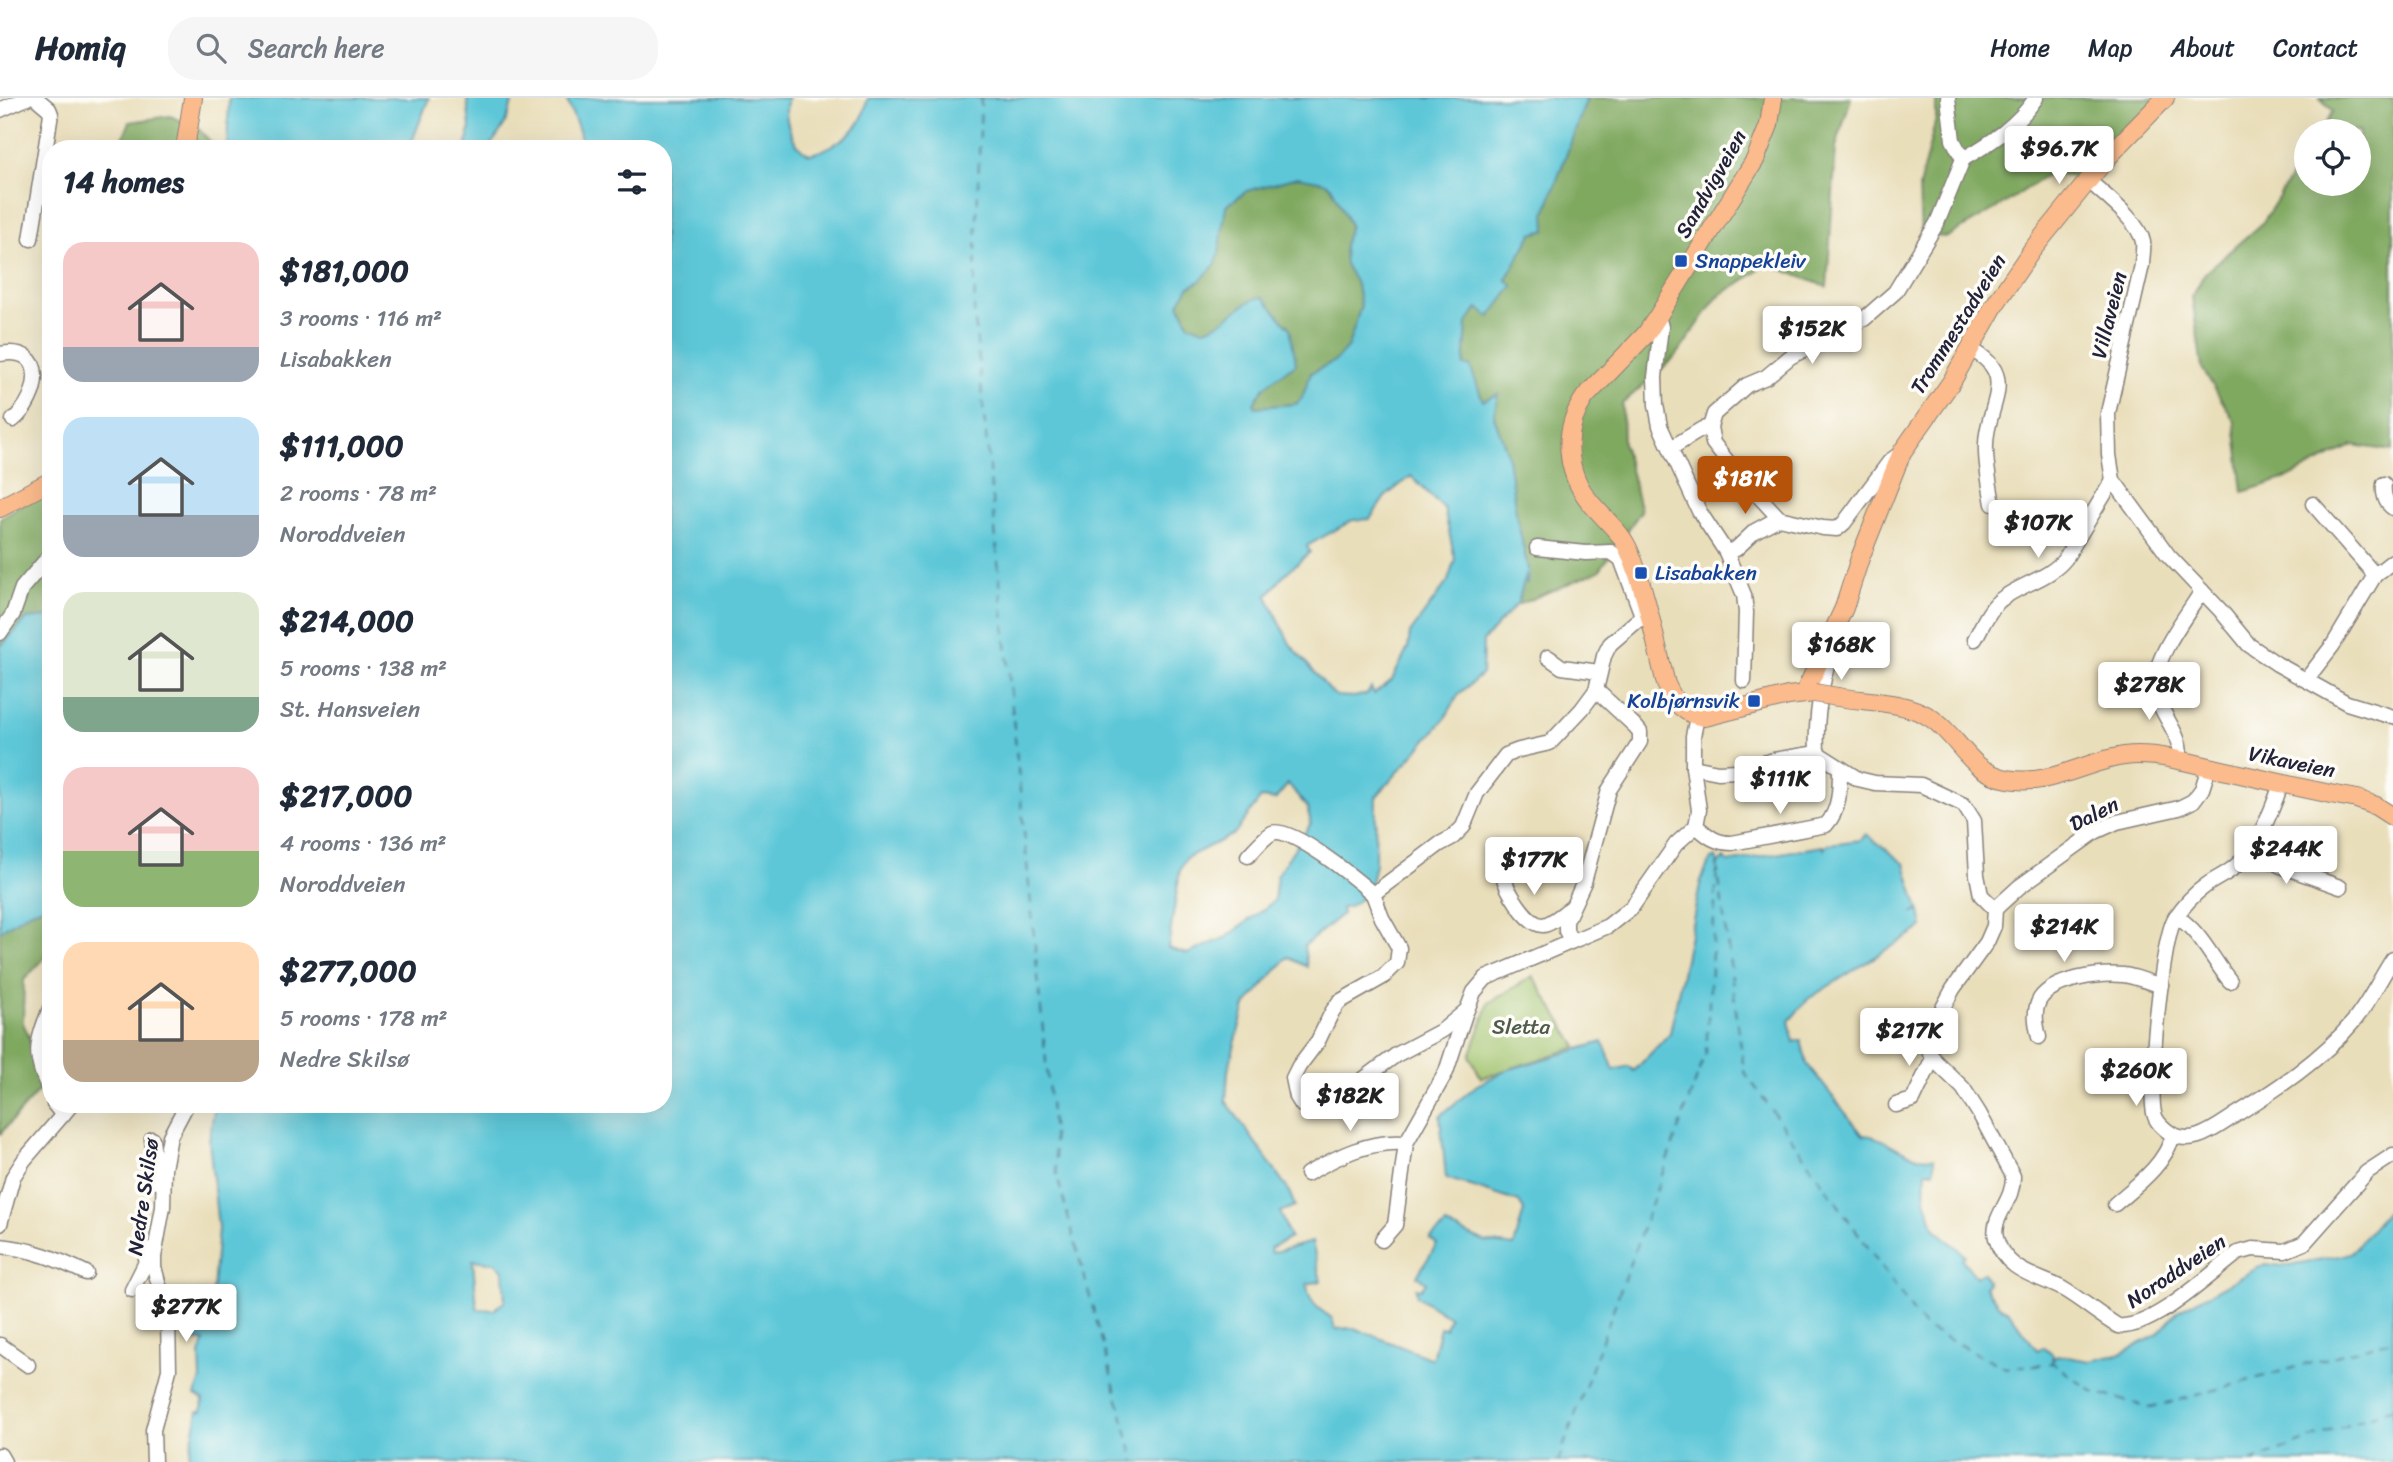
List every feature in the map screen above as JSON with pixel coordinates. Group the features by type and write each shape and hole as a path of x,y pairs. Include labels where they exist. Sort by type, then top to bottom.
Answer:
{"main road":[{"path":"186,140 193,98"},
{"name":"Sandvigveien","path":"1697,717 1681,708 1671,695 1646,618 1628,549 1620,535 1585,495 1573,469 1569,439 1573,416 1586,397 1646,334 1759,152 1769,125 1773,98"},
{"name":"Trommestadveien","path":"1810,693 1902,452 1952,381 1994,306 2032,250 2088,180 2165,98"},
{"path":"0,508 42,486"},
{"name":"Vikaveien","path":"1697,717 1715,716 1810,693 1916,710 1941,725 1980,768 1991,775 2012,780 2053,777 2129,755 2155,756 2367,802 2393,816"}],"street":[{"path":"0,110 27,98"},
{"path":"36,98 51,114 47,140"},
{"path":"1948,98 1953,140 1963,159"},
{"path":"1902,452 1890,461 1844,523 1837,529 1823,528 1779,518 1713,443 1710,427 1714,414 1747,385 1766,377 1790,357 1864,319 1895,292 1937,223 1963,159 2010,127 2026,113 2036,98"},
{"path":"31,239 42,170"},
{"name":"Villaveien","path":"2088,180 2136,228 2143,243 2142,265 2108,414 2109,455 2113,480 2168,555 2249,645 2347,703 2393,717"},
{"path":"1658,316 1661,327 1655,377 1660,426 1699,511 1726,552 1744,595 1744,681"},
{"path":"1970,349 1990,364 1998,380 1998,393 1986,444 1993,504"},
{"path":"0,354 13,352 23,355 29,359 36,376 30,402 13,420"},
{"path":"1671,448 1710,427"},
{"path":"1975,639 2000,600 2056,570 2066,559 2113,480"},
{"path":"2384,484 2383,494 2393,508"},
{"path":"2313,504 2375,575"},
{"path":"1726,552 1736,549 1755,531 1779,518"},
{"path":"1373,894 1440,844 1453,838 1463,827 1477,793 1506,755 1550,743 1596,690 1604,656 1611,644 1638,620 1646,618 1621,559 1611,552 1575,553 1537,548"},
{"path":"2306,680 2333,645 2375,575 2393,561"},
{"path":"0,633 13,614 22,588 42,565"},
{"path":"2179,761 2181,752 2177,738 2158,697 2155,684 2170,642 2202,591"},
{"name":"Trommestadveien","path":"1817,753 1816,726 1822,685 1844,608"},
{"path":"1548,657 1562,667 1599,672"},
{"path":"1572,940 1566,931 1566,921 1584,882 1609,790 1640,742 1640,732 1635,726 1596,690"},
{"path":"1382,1240 1395,1225 1406,1143 1446,1072 1474,992 1486,978 1608,926 1632,907 1676,844 1696,826 1699,810 1692,736 1697,717"},
{"path":"1693,767 1718,772 1737,771 1774,760 1817,753 1858,779 1921,786 1964,805 1974,821 1977,875 1981,895 1995,909 1994,926 1987,942 1953,989 1937,1019 1930,1053 1935,1061 1930,1064 1913,1100 1896,1105"},
{"name":"Dalen","path":"1995,909 2019,887 2095,832 2117,822 2179,808 2193,802 2202,789 2209,767"},
{"path":"1696,826 1711,839 1720,843 1732,843 1826,825 1832,819 1840,792 1840,768"},
{"path":"2281,784 2260,833 2250,849 2238,864 2203,887 2172,924 2164,957 2155,1054 2154,1114 2162,1128 2185,1139 2203,1136 2302,1070 2354,1022 2393,960"},
{"path":"1248,856 1271,834 1281,831 1299,840 1354,877 1373,894 1382,918 1399,948 1396,963 1383,977 1339,1002 1318,1041 1298,1066 1293,1078 1297,1097 1302,1105 1321,1108 1330,1104 1396,1055 1443,1030 1467,1010"},
{"path":"2250,849 2281,866 2340,887"},
{"path":"1504,859 1503,872 1507,888 1528,918 1538,925 1547,925 1575,905"},
{"path":"2176,916 2205,942 2215,963 2230,981"},
{"path":"2039,1037 2035,1016 2040,999 2073,979 2125,975 2161,985"},
{"path":"42,1032 37,1057 42,1070"},
{"name":"Noroddveien","path":"1935,1061 1963,1088 2013,1176 2014,1186 2010,1199 1996,1222 1996,1238 2005,1255 2019,1270 2063,1289 2118,1326 2127,1327 2149,1320 2238,1253 2253,1249 2285,1251 2304,1243 2367,1172 2393,1155"},
{"path":"0,1224 13,1177 59,1113"},
{"name":"Nedre Skilsø","path":"154,1462 153,1430 169,1370 168,1318 154,1266 170,1136 182,1113"},
{"path":"2115,1204 2148,1175 2161,1159 2173,1135"},
{"path":"132,1290 157,1234 157,1183 152,1139"},
{"path":"1307,1174 1356,1149 1389,1142 1406,1143"},
{"path":"0,1246 43,1254 86,1273"},
{"path":"0,1345 28,1365"},
{"path":"0,1455 4,1462"}],"green space":[{"path":"1587,98 1851,98 1836,147 1827,287 1763,262 1757,272 1717,297 1677,355 1622,404 1623,443 1641,511 1599,571 1515,606 1528,569 1507,452 1494,417 1498,394 1483,401 1470,367 1464,367 1467,322 1478,308 1490,316 1506,279 1532,234 1546,230 1545,213"},
{"path":"1936,98 2163,98 2088,179 2050,173 1947,237 1921,235 1919,187 1936,119"},
{"path":"2320,98 2393,98 2393,451 2353,445 2290,477 2243,492 2235,422 2202,368 2192,297 2205,273 2263,222 2294,172 2294,196 2371,196 2371,119 2328,119 2333,111"},
{"path":"170,116 198,128 209,140 122,140 130,122"},
{"path":"1297,177 1324,181 1331,186 1350,225 1344,246 1345,264 1357,285 1361,306 1348,347 1335,361 1311,373 1302,398 1296,404 1255,407 1257,397 1266,386 1296,364 1288,324 1234,312 1226,320 1205,329 1189,325 1179,303 1189,287 1200,281 1226,206 1247,191"},
{"path":"42,492 42,618 27,619 0,647 0,518"},
{"path":"42,907 42,961 24,980 23,1023 42,1066 42,1087 0,1134 0,931 29,912"},
{"name":"Sletta","path":"1533,976 1577,1047 1481,1078 1470,1056 1489,1003"}],"water":[{"path":"229,98 429,98 413,140 227,140"},
{"path":"467,98 513,98 504,125 494,140 468,140 470,128"},
{"path":"566,98 788,98 786,114 790,130 798,145 810,154 846,137 861,120 868,98 1587,98 1545,213 1546,230 1532,234 1506,279 1513,286 1490,317 1478,308 1467,323 1464,366 1470,366 1483,401 1498,394 1494,417 1507,452 1528,569 1527,585 1525,577 1518,603 1483,641 1482,674 1459,694 1444,720 1376,797 1375,864 1369,893 1348,907 1341,908 1342,914 1304,946 1307,967 1288,957 1245,1006 1228,1071 1226,1101 1288,1189 1295,1206 1280,1212 1290,1238 1270,1248 1271,1253 1312,1242 1321,1281 1307,1284 1309,1296 1332,1318 1335,1329 1354,1328 1432,1359 1440,1327 1445,1328 1449,1317 1417,1296 1416,1288 1421,1289 1426,1282 1417,1276 1437,1244 1430,1239 1446,1225 1485,1242 1514,1246 1524,1210 1519,1202 1446,1178 1440,1116 1477,1085 1507,1070 1603,1042 1614,1070 1629,1066 1634,1071 1670,1033 1701,880 1711,859 1716,857 1718,864 1724,858 1728,862 1823,846 1824,849 1828,844 1861,840 1866,834 1905,864 1919,909 1912,913 1920,911 1923,927 1808,999 1789,1021 1794,1042 1801,1040 1807,1064 1863,1135 1881,1139 1913,1155 1934,1158 1934,1171 1926,1171 1925,1199 1935,1229 1965,1255 1962,1259 1976,1277 1983,1272 1988,1283 1985,1286 1998,1304 2009,1312 2037,1350 2044,1347 2053,1354 2052,1361 2057,1355 2090,1361 2121,1354 2157,1335 2179,1310 2265,1264 2284,1266 2350,1254 2393,1204 2393,1462 194,1462 189,1455 198,1411 202,1411 203,1399 195,1395 201,1379 200,1355 204,1341 192,1340 189,1327 213,1289 218,1228 209,1140 214,1113 672,1113 672,140 581,140","holes":["1297,177 1331,186 1350,225 1344,246 1345,264 1357,285 1361,306 1348,347 1335,361 1311,373 1302,398 1296,404 1256,407 1254,404 1257,397 1266,386 1296,364 1290,328 1263,297 1255,299 1205,329 1189,325 1179,303 1189,287 1200,281 1215,265 1226,206 1247,191","1411,476 1444,509 1455,559 1448,581 1410,633 1408,648 1392,680 1374,694 1371,688 1367,694 1354,697 1337,696 1290,644 1267,596 1285,574 1310,552 1307,546 1353,520 1370,519 1385,497","1288,784 1307,807 1311,823 1277,875 1274,901 1227,937 1187,954 1168,948 1180,870 1186,858 1234,834 1261,798 1275,800","473,1260 495,1263 503,1270 505,1301 494,1310 477,1309"]},
{"path":"42,618 42,907 29,912 0,931 0,647 27,619"}],"ferry route":[{"path":"981,98 974,311 1057,1176 1135,1462"},
{"path":"1717,864 1744,1071 1924,1327 2006,1368 2053,1363 2093,1392 2151,1408 2393,1340"},
{"path":"1558,1462 1706,1053 1717,869"},
{"path":"2250,1462 2393,1408"}],"place":[{"name":"Snappekleiv","path":"1681,261"},
{"name":"Lisabakken","path":"1641,573"},
{"name":"Kolbjørnsvik","path":"1754,701"}]}
